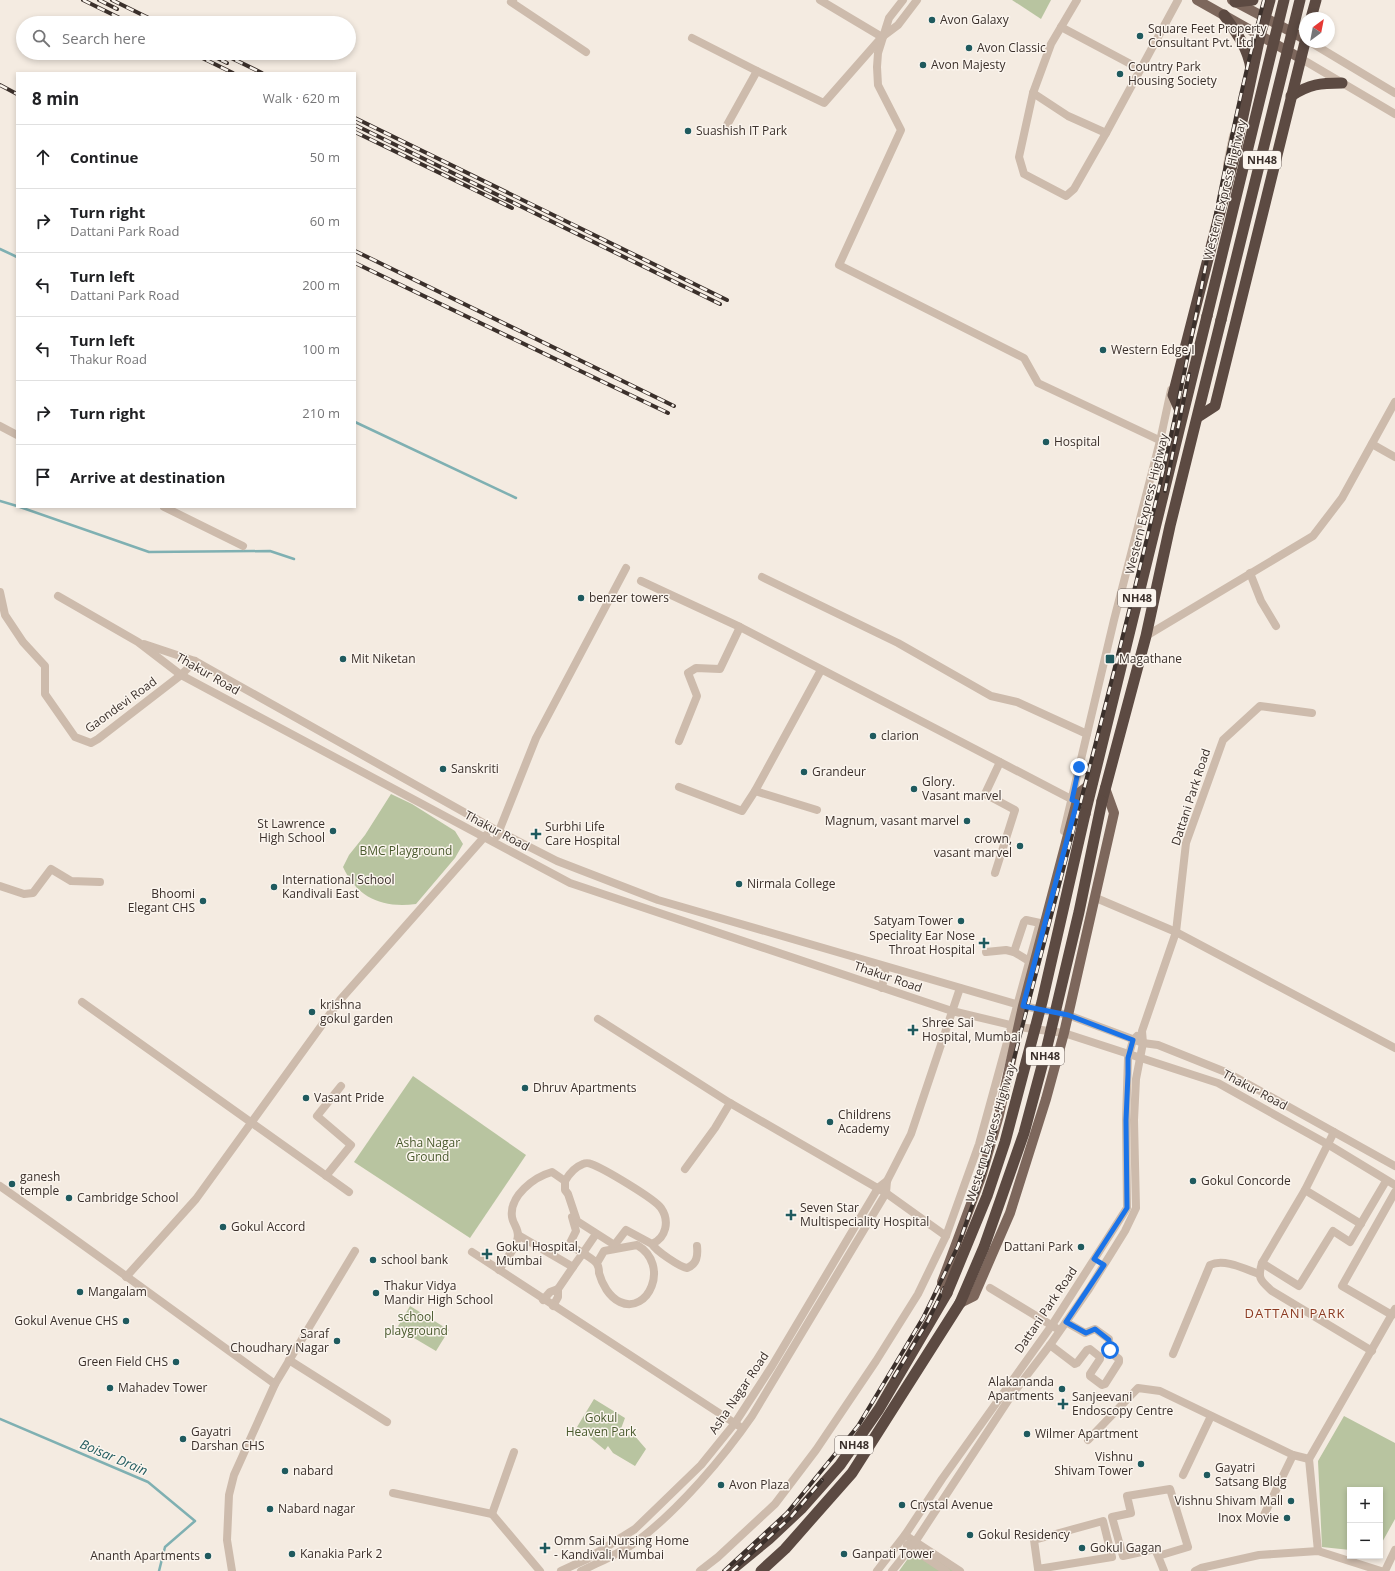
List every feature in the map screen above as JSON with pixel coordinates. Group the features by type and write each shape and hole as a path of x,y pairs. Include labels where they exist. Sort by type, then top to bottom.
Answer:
{"highway":[{"path":"1234,1 1253,0"},
{"path":"1182,415 1173,394 1235,154 1260,36 1270,0"},
{"name":"Western Express Highway","path":"730,1571 770,1539 840,1465 879,1408 947,1293 988,1196 1005,1142 1042,1002 1085,814 1284,0"},
{"name":"NH48","path":"761,1571 785,1549 852,1474 960,1303 984,1247 1024,1132 1046,1051 1079,912 1102,800 1146,636 1170,526 1300,0"},
{"path":"1313,12 1316,0"},
{"path":"1224,16 1239,37 1248,57 1251,78"},
{"path":"1198,417 1215,406 1303,48"},
{"path":"1291,96 1305,87 1319,83 1342,83"},
{"path":"1079,767 1094,777"}],"main road":[{"path":"1197,0 1300,58"},
{"path":"1234,1 1299,37"},
{"path":"947,1293 942,1282 981,1177 999,1115 1021,1005 1074,801 1079,793 1094,777"},
{"path":"960,1303 974,1296 1010,1213 1046,1099 1064,1033 1096,898 1114,813 1105,788"}],"street":[{"path":"513,0 511,2 586,52"},
{"path":"820,0 882,37"},
{"path":"903,0 889,18 878,53 878,85 901,130 839,265 1024,358 1038,383 1174,448"},
{"path":"692,38 757,71 824,102 882,37 898,25 917,0"},
{"path":"1077,0 1051,44 1033,93 1019,157 1024,174 1044,186 1066,196 1074,189 1178,0"},
{"path":"895,11 904,17"},
{"path":"1061,27 1140,69"},
{"path":"1320,48 1395,93"},
{"path":"1300,58 1395,114"},
{"path":"727,125 757,71"},
{"path":"1021,1005 1029,961 1074,801 1079,767 1114,620 1160,441 1184,333 1223,183 1244,90 1251,78"},
{"path":"1033,93 1068,116 1106,133"},
{"path":"1146,636 1313,536 1342,498 1395,402"},
{"path":"0,426 16,434"},
{"path":"1372,444 1395,457"},
{"path":"166,508 243,546"},
{"path":"495,844 498,832 536,738 626,568"},
{"path":"1250,573 1261,601 1276,626"},
{"path":"762,577 898,643 991,696 1018,702 1087,734"},
{"path":"641,581 740,628 1074,801"},
{"name":"Gaondevi Road","path":"0,592 5,615 23,642 45,666 45,694 75,737 81,741 91,744 181,676"},
{"name":"Thakur Road","path":"58,596 138,642 181,676 570,883 952,1011 1016,1026 1064,1033 1218,1082 1329,1145 1395,1185"},
{"path":"679,741 697,696 688,673 696,668 720,669 740,628"},
{"name":"Thakur Road","path":"138,642 194,661 498,832 557,861 658,900 960,988 1021,1005 1068,1015 1133,1040 1158,1045 1228,1073 1395,1166"},
{"path":"181,676 194,661"},
{"path":"679,787 742,811 755,791 821,670"},
{"name":"Dattani Park Road","path":"877,1571 903,1538 942,1479 975,1434 1050,1345 1089,1289 1116,1246 1136,1209 1130,1120 1143,1043 1142,1031 1176,932 1186,843 1223,740 1260,706 1312,713"},
{"path":"995,874 1015,810 985,794 1000,762"},
{"path":"375,779 383,767"},
{"path":"755,791 817,810"},
{"path":"126,1277 196,1199 340,1000 484,838 489,827"},
{"path":"0,886 24,894 33,893 51,869 71,881 100,882"},
{"path":"1096,898 1176,932 1395,1048"},
{"path":"688,922 689,909"},
{"path":"1014,952 1024,922 1026,920 1040,923"},
{"path":"986,952 1006,950 1014,952 1029,961"},
{"path":"882,988 886,966"},
{"name":"Asha Nagar Road","path":"581,1571 621,1552 640,1539 700,1481 743,1429 818,1309 886,1193 887,1181 911,1134 960,988"},
{"path":"82,1002 349,1192"},
{"path":"598,1019 730,1103 878,1188 946,1236"},
{"path":"700,1571 718,1557 775,1504 816,1450 876,1361 918,1294 946,1236 979,1144 1016,1026"},
{"name":"Dattani Park Road","path":"892,1571 913,1545 983,1440 1008,1394 1127,1208 1130,1120 1130,1054 1133,1040 1142,1031"},
{"path":"326,1176 351,1145 317,1116 341,1086"},
{"path":"685,1169 715,1128 730,1103"},
{"path":"1334,1132 1329,1145 1305,1190 1262,1263 1259,1274 1262,1281 1272,1292 1372,1351"},
{"path":"597,1263 604,1251 626,1246 637,1246 646,1251 653,1263 655,1270 651,1286 642,1300 637,1304 626,1304 619,1302 607,1291 599,1274 597,1263 569,1245 576,1227 564,1195 565,1181 576,1168 583,1164 590,1164 608,1172 661,1208 667,1223 664,1234 658,1241 652,1244"},
{"path":"499,1270 515,1244 518,1235 512,1218 512,1207 517,1196 544,1174 552,1172 565,1181"},
{"path":"1262,1263 1299,1286 1332,1231 1350,1242 1386,1180"},
{"name":"Asha Nagar Road","path":"561,1571 587,1559 635,1529 701,1466 735,1424 819,1290 878,1188 887,1181"},
{"path":"0,1186 74,1237 126,1277 275,1384"},
{"path":"565,1190 568,1194 577,1221 596,1234 615,1244 626,1230 652,1244 656,1250 672,1259 683,1268 687,1268 695,1262 698,1256 697,1246"},
{"path":"1305,1190 1361,1224"},
{"path":"1318,1551 1309,1459 1394,1312 1342,1286 1395,1192"},
{"path":"1127,1208 1136,1209"},
{"path":"553,1306 558,1297 558,1289 596,1234"},
{"path":"518,1235 573,1267"},
{"path":"1106,1240 1116,1246"},
{"path":"232,1571 227,1540 229,1495 234,1475 275,1384 288,1360 355,1251"},
{"path":"472,1252 743,1429"},
{"path":"1094,1259 1104,1265"},
{"path":"1173,1354 1210,1265 1216,1262 1223,1262 1259,1274"},
{"path":"1079,1283 1089,1289"},
{"path":"990,1288 1060,1330"},
{"path":"544,1300 550,1292 558,1289"},
{"path":"1050,1345 1075,1364 1087,1350 1090,1349 1100,1357 1090,1376 1102,1385 1105,1384 1119,1362 1119,1359 1110,1352 1109,1340 1095,1329 1086,1333 1066,1322"},
{"path":"288,1360 387,1422"},
{"path":"1088,1440 1138,1388 1160,1391 1294,1456 1309,1459"},
{"path":"1183,1475 1210,1416"},
{"path":"975,1434 983,1440"},
{"path":"492,1514 514,1452"},
{"path":"1263,1517 1294,1456"},
{"path":"942,1479 952,1485"},
{"path":"1158,1556 1188,1547 1170,1488 1127,1496 1131,1513 1112,1517 1123,1556 1155,1549 1164,1571"},
{"path":"393,1493 492,1514 540,1571"},
{"path":"1103,1521 1112,1557 1038,1570 1034,1540 1103,1521"},
{"path":"903,1538 946,1571"},
{"path":"913,1545 960,1571"},
{"path":"1385,1571 1395,1550"},
{"path":"1195,1571 1201,1568 1259,1555 1318,1551 1381,1571"}],"green space":[{"path":"1012,0 1051,0 1041,19"},
{"name":"BMC Playground","path":"391,794 412,804 455,831 463,844 455,858 416,904 393,904 373,899 356,887 343,867 349,855 365,835"},
{"name":"Asha Nagar Ground","path":"413,1076 526,1155 470,1238 354,1162"},
{"name":"school playground","path":"410,1306 449,1330 436,1351 397,1328"},
{"name":"Gokul Heaven Park","path":"594,1399 625,1418 619,1434 634,1435 646,1449 635,1466 613,1453 608,1446 605,1450 577,1427"},
{"path":"1344,1416 1395,1443 1395,1519 1383,1541 1383,1487 1347,1487 1347,1550 1322,1547 1318,1461"},
{"path":"917,1546 957,1571 899,1571"}],"waterway":[{"path":"0,249 16,257"},
{"path":"356,422 516,498"},
{"path":"0,501 16,506"},
{"path":"23,508 149,552 270,551 294,559"},
{"name":"Boisar Drain","path":"0,1419 148,1482 195,1521 165,1547 159,1571"}],"railway":[{"path":"83,0 116,16"},
{"path":"99,0 117,9"},
{"path":"112,0 145,16"},
{"path":"724,1571 787,1513 858,1426 923,1318 958,1246 986,1167 1097,740 1160,484 1174,424 1235,120 1264,0"},
{"path":"206,60 231,72"},
{"path":"221,60 227,63"},
{"path":"235,60 260,72"},
{"path":"0,85 16,93"},
{"path":"356,118 727,300"},
{"path":"356,125 720,304"},
{"path":"356,132 512,208"},
{"path":"356,251 674,406"},
{"path":"356,263 668,413"},
{"path":"1165,491 1189,374"},
{"path":"894,1377 928,1321 944,1288"},
{"path":"732,1571 791,1517 822,1480"}],"place":[{"name":"Avon Galaxy","path":"932,20"},
{"name":"Square Feet Property Consultant Pvt. Ltd","path":"1140,36"},
{"name":"Avon Classic","path":"969,48"},
{"name":"Avon Majesty","path":"923,65"},
{"name":"Country Park Housing Society","path":"1120,74"},
{"name":"Suashish IT Park","path":"688,131"},
{"name":"Western Edge I","path":"1103,350"},
{"name":"Hospital","path":"1046,442"},
{"name":"benzer towers","path":"581,598"},
{"name":"Mit Niketan","path":"343,659"},
{"name":"Magathane","path":"1110,659"},
{"name":"clarion","path":"873,736"},
{"name":"Sanskriti","path":"443,769"},
{"name":"Grandeur","path":"804,772"},
{"name":"Glory. Vasant marvel","path":"914,789"},
{"name":"Magnum, vasant marvel","path":"967,821"},
{"name":"St Lawrence High School","path":"333,831"},
{"name":"Surbhi Life Care Hospital","path":"536,834"},
{"name":"crown, vasant marvel","path":"1020,846"},
{"name":"Nirmala College","path":"739,884"},
{"name":"International School Kandivali East","path":"274,887"},
{"name":"Bhoomi Elegant CHS","path":"203,901"},
{"name":"Satyam Tower","path":"961,921"},
{"name":"Speciality Ear Nose Throat Hospital","path":"984,943"},
{"name":"krishna gokul garden","path":"312,1012"},
{"name":"Shree Sai Hospital, Mumbai","path":"913,1030"},
{"name":"Dhruv Apartments","path":"525,1088"},
{"name":"Vasant Pride","path":"306,1098"},
{"name":"Childrens Academy","path":"830,1122"},
{"name":"Gokul Concorde","path":"1193,1181"},
{"name":"ganesh temple","path":"12,1184"},
{"name":"Cambridge School","path":"69,1198"},
{"name":"Seven Star Multispeciality Hospital","path":"791,1215"},
{"name":"Gokul Accord","path":"223,1227"},
{"name":"Dattani Park","path":"1081,1247"},
{"name":"Gokul Hospital, Mumbai","path":"487,1254"},
{"name":"school bank","path":"373,1260"},
{"name":"Mangalam","path":"80,1292"},
{"name":"Thakur Vidya Mandir High School","path":"376,1293"},
{"name":"Gokul Avenue CHS","path":"126,1321"},
{"name":"Saraf Choudhary Nagar","path":"337,1341"},
{"name":"Green Field CHS","path":"176,1362"},
{"name":"Mahadev Tower","path":"110,1388"},
{"name":"Alakananda Apartments","path":"1062,1389"},
{"name":"Sanjeevani Endoscopy Centre","path":"1063,1404"},
{"name":"Wilmer Apartment","path":"1027,1434"},
{"name":"Gayatri Darshan CHS","path":"183,1439"},
{"name":"Vishnu Shivam Tower","path":"1141,1464"},
{"name":"nabard","path":"285,1471"},
{"name":"Gayatri Satsang Bldg","path":"1207,1475"},
{"name":"Avon Plaza","path":"721,1485"},
{"name":"Vishnu Shivam Mall","path":"1291,1501"},
{"name":"Crystal Avenue","path":"902,1505"},
{"name":"Nabard nagar","path":"270,1509"},
{"name":"Inox Movie","path":"1287,1518"},
{"name":"Gokul Residency","path":"970,1535"},
{"name":"Omm Sai Nursing Home - Kandivali, Mumbai","path":"545,1548"},
{"name":"Gokul Gagan","path":"1082,1548"},
{"name":"Kanakia Park 2","path":"292,1554"},
{"name":"Ganpati Tower","path":"844,1554"},
{"name":"Ananth Apartments","path":"208,1556"}],"district":[{"name":"DATTANI PARK","path":"1295,1313"}],"route":[{"path":"1079,767 1072,800 1077,802 1023,1006 1068,1015 1133,1040 1128,1058 1126,1120 1127,1208 1094,1259 1104,1265 1066,1322 1086,1333 1095,1329 1109,1340 1110,1350"}]}
